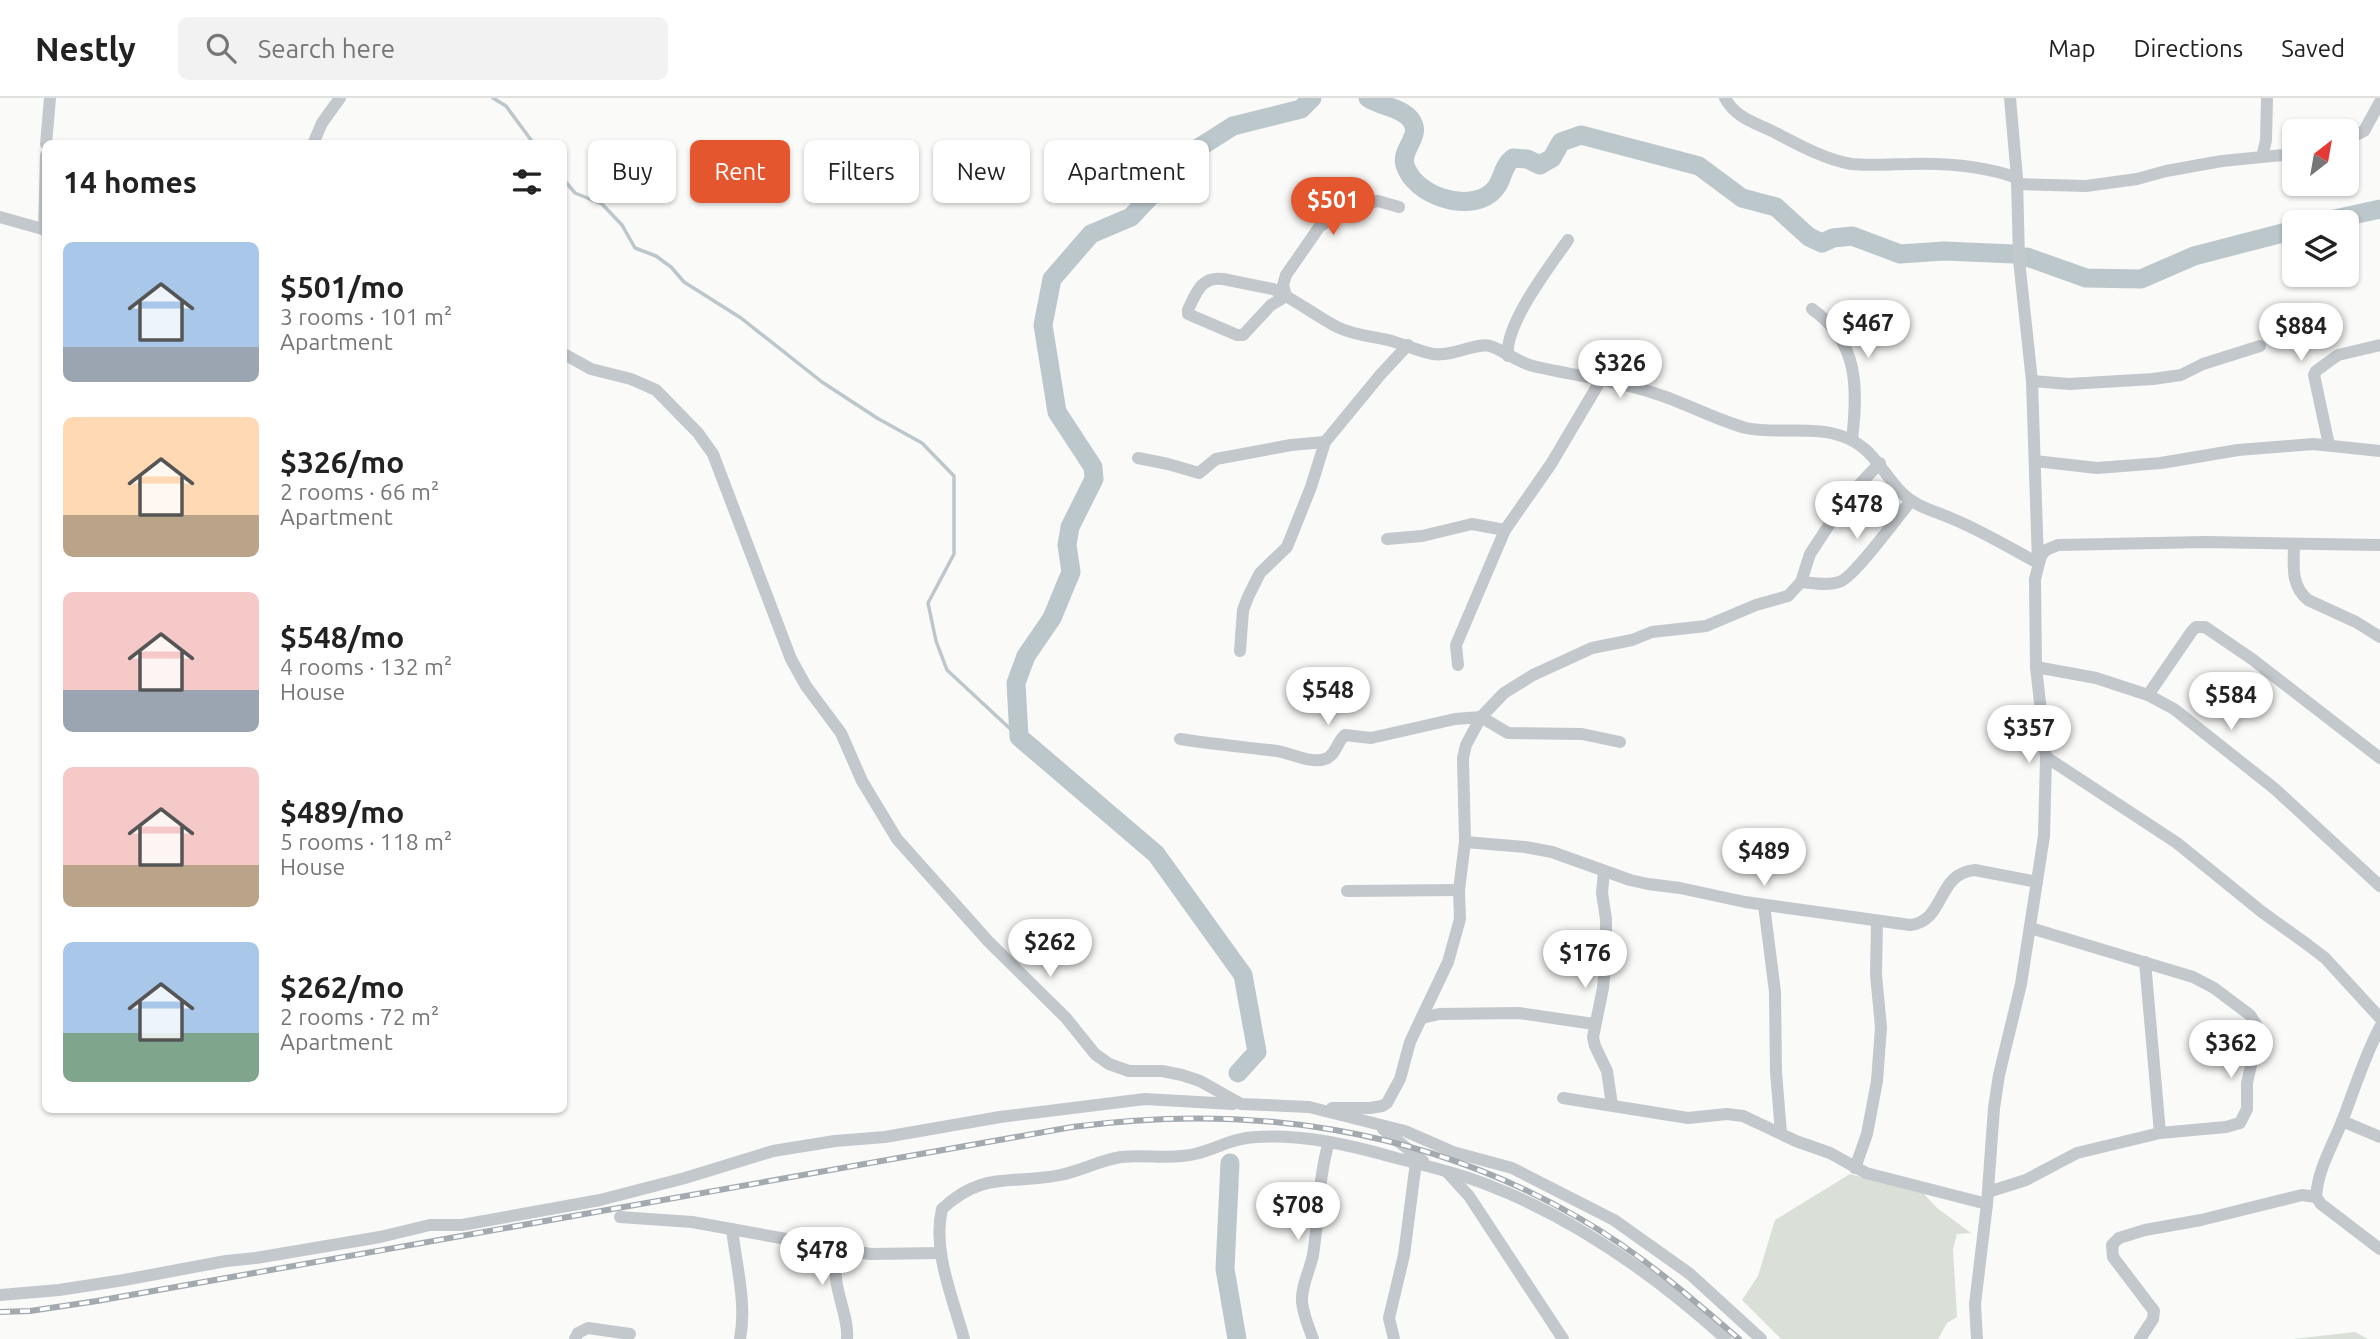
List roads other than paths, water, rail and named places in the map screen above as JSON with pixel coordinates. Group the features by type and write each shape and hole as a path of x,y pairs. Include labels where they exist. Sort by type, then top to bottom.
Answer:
{"street":[{"path":"46,140 51,98"},
{"path":"315,140 322,123 340,98"},
{"path":"1725,98 1731,108 1748,121 1841,161 1854,164 1914,164 1989,170 2017,181 2073,187 2137,179 2179,168 2282,155"},
{"path":"1977,1339 1975,1304 1999,1075 2021,984 2044,836 2046,757 2036,667 2035,579 2038,563 2032,380 2019,260 2017,181 2010,98"},
{"path":"2263,157 2267,98"},
{"path":"2359,134 2364,131 2380,102"},
{"path":"1286,296 1283,285 1286,275 1320,226 1343,212 1373,202 1399,207"},
{"path":"0,217 42,229"},
{"path":"1508,356 1508,341 1526,304 1568,240"},
{"path":"1286,296 1271,305 1242,335 1188,314 1200,285 1216,278 1273,289 1286,296 1338,328 1408,345 1429,353 1443,355 1484,345 1491,346 1531,366 1602,379 1658,394 1747,428 1830,432 1852,440 1880,463 1900,492 1912,501 1954,519 2038,563"},
{"path":"1812,309 1829,323 1850,354 1855,414 1852,440"},
{"path":"1240,651 1243,610 1248,597 1260,573 1287,547 1311,487 1325,442 1408,345"},
{"path":"2329,445 2314,375 2316,371 2338,355 2380,345"},
{"path":"2032,380 2069,384 2181,375 2203,364 2260,346"},
{"path":"567,356 591,369 631,379 656,390 713,454 791,659 806,686 841,733 862,781 897,839 988,941 1066,1018 1095,1054 1109,1064 1129,1070 1163,1071 1182,1075 1200,1081 1241,1104"},
{"path":"1458,665 1456,645 1506,530 1551,464 1602,379"},
{"path":"1138,458 1199,473 1216,459 1291,445 1325,442"},
{"path":"2035,461 2097,468 2161,463 2238,450 2329,445 2380,450"},
{"path":"0,1294 59,1290 380,1237 430,1225 462,1225 600,1200 674,1182 773,1151 835,1141 885,1137 1000,1117 1144,1098 1308,1107 1381,1107 1387,1103 1400,1079 1410,1042 1444,972 1457,937 1465,842 1463,758 1466,745 1481,717 1511,688 1582,652 1632,640 1652,632 1706,626 1756,605 1787,596 1801,582 1810,554 1856,488 1880,463"},
{"path":"1801,582 1841,582 1853,574 1891,523 1912,501"},
{"path":"1387,538 1422,536 1472,524 1506,530"},
{"path":"2038,563 2046,550 2058,545 2205,542 2380,545"},
{"path":"2294,544 2295,581 2302,594 2308,600 2356,622 2380,637"},
{"path":"2148,695 2192,631 2196,627 2205,627 2252,659 2380,758"},
{"path":"2036,667 2096,678 2148,695 2189,719 2275,789 2380,886"},
{"path":"1180,739 1326,759 1334,753 1340,739 1345,735 1371,738 1455,719 1481,717 1508,733 1582,734 1620,742"},
{"path":"2046,757 2177,843 2262,912 2325,958 2380,1018"},
{"path":"1465,842 1552,852 1630,880 1764,905 1910,925 1923,922 1934,911 1955,876 1965,871 1975,870 2038,882"},
{"path":"1604,871 1602,893 1606,919 1606,956 1593,1037 1607,1072 1612,1105"},
{"path":"1348,891 1459,890"},
{"path":"1764,905 1775,992 1776,1072 1781,1133"},
{"path":"1854,1168 1867,1135 1877,1081 1881,1027 1876,975 1877,922"},
{"path":"1563,1098 1688,1118 1727,1114 1743,1116 1796,1141 1830,1153 1854,1168 1878,1178 1987,1198 2077,1153 2160,1133 2226,1127 2240,1122 2247,1109 2247,1083 2259,1029 2250,1015 2214,988 2193,977 2030,928"},
{"path":"2145,961 2160,1133"},
{"path":"1422,1018 1439,1014 1519,1013 1594,1024"},
{"path":"2316,1197 2321,1171 2356,1078 2380,1027"},
{"path":"1308,1107 1405,1131 1453,1152 1513,1168 1597,1209 1678,1265 1761,1339"},
{"path":"2342,1121 2380,1138"},
{"path":"1376,1124 1423,1164"},
{"path":"964,1339 941,1253 939,1228 942,1209 967,1189 990,1180 1059,1175 1121,1157 1194,1155 1237,1139 1284,1138 1368,1149 1444,1170 1525,1200 1581,1230 1656,1282 1726,1339"},
{"path":"1313,1339 1302,1304 1303,1291 1313,1255 1319,1220 1322,1164 1329,1142"},
{"path":"1394,1339 1390,1318 1423,1164"},
{"path":"1444,1170 1469,1196 1563,1339"},
{"path":"2140,1339 2153,1320 2154,1311 2113,1257 2112,1245 2119,1238 2302,1195 2316,1197 2380,1250"},
{"path":"620,1217 692,1222 870,1254 941,1253"},
{"path":"732,1230 741,1299 740,1339"},
{"path":"843,1250 836,1264 835,1274 846,1313 847,1339"},
{"path":"575,1339 578,1333 589,1328 630,1334"}],"waterway":[{"path":"493,98 506,106 531,140"},
{"path":"1238,1073 1257,1052 1243,975 1156,854 1019,737 1016,683 1026,656 1052,618 1071,572 1067,545 1070,527 1094,479 1093,467 1057,412 1043,325 1052,279 1091,234 1131,217 1192,152 1233,126 1301,109 1312,98"},
{"path":"1368,98 1402,112 1411,120 1414,132 1404,159 1405,165 1410,176 1419,185 1442,198 1455,201 1480,199 1495,189 1513,158 1527,159 1540,165 1552,158 1561,142 1581,135 1699,166 1742,198 1776,207 1809,237 1822,243 1833,238 1852,236 1900,254 1944,251 2014,254"},
{"path":"567,184 575,193 602,204 622,225 635,248 656,256 671,267 684,282 741,318 822,382 922,443 954,476 954,554 928,603 936,641 947,670 1019,737"},
{"path":"2359,214 2380,209"},
{"path":"2027,257 2086,278 2141,279 2194,256 2282,233"},
{"path":"1230,1163 1225,1269 1237,1339"}],"railway":[{"path":"0,1312 30,1311 97,1301 1072,1127 1138,1120 1204,1118 1333,1130 1397,1143 1459,1162 1520,1187 1579,1218 1642,1259 1739,1339"}]}
